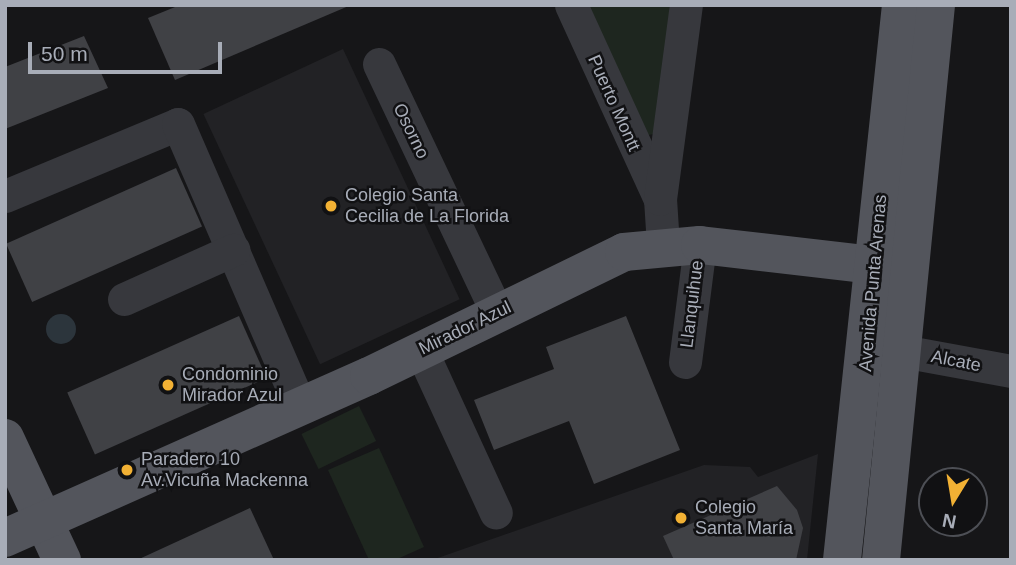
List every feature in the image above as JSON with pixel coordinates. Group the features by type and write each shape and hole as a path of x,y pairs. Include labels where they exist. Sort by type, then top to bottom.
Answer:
{"main road":[{"name":"Avenida Punta Arenas","path":"881,560 902,351 892,267 901,5"},
{"name":"Avenida Punta Arenas","path":"842,560 936,5"},
{"name":"Mirador Azul","path":"5,540 46,525 301,408 624,252 681,245 892,267"},
{"path":"5,438 62,560"},
{"name":"Mirador Azul","path":"17,560 46,525"}],"street":[{"name":"Puerto Montt","path":"571,5 681,245"},
{"name":"Puerto Montt","path":"660,199 686,5"},
{"name":"Osorno","path":"379,64 497,312"},
{"path":"5,197 178,124 301,408"},
{"name":"Llanquihue","path":"681,245 685,362"},
{"path":"124,299 233,250"},
{"path":"421,350 496,513"},
{"name":"Alcate","path":"902,351 1011,371"},
{"path":"5,540 17,560"}],"shaded area":[{"path":"585,5 670,5 658,133 644,136"},
{"name":"Colegio Santa Cecilia de La Florida","path":"343,49 460,299 320,364 203,114"},
{"path":"61,314 67,315 75,323 75,335 67,343 61,344 55,343 47,335 46,329 47,323 55,315"},
{"path":"359,406 376,441 319,469 301,434"},
{"path":"379,448 424,547 395,560 369,560 328,470"},
{"name":"Colegio Santa María","path":"818,454 807,560 432,560 704,465 750,467 758,477"}],"building":[{"path":"180,5 351,5 175,80 148,18"},
{"path":"84,36 108,88 5,129 5,67"},
{"path":"176,168 202,226 32,302 6,244"},
{"name":"Condominio Mirador Azul","path":"239,316 267,378 95,455 67,392"},
{"path":"626,316 680,450 594,484 569,421 494,450 474,400 554,369 546,347"},
{"path":"777,486 797,510 803,528 796,560 674,560 663,536"},
{"path":"250,508 274,560 137,560"}],"place":[{"name":"Colegio Santa Cecilia de La Florida","path":"331,206"},
{"name":"Condominio Mirador Azul","path":"168,385"},
{"name":"Paradero 10 Av.Vicuña Mackenna","path":"127,470"},
{"name":"Colegio Santa María","path":"681,518"}]}
